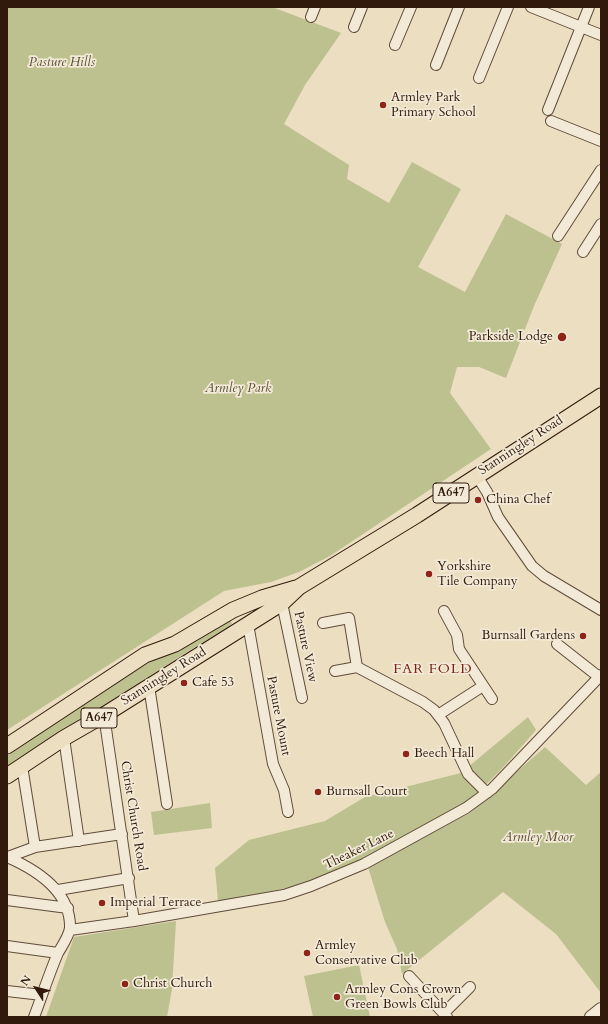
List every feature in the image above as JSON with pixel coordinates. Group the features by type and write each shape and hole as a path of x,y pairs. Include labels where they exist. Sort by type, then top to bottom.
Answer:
{"main road":[{"name":"Stanningley Road","path":"7,776 64,738 104,715 282,602 299,587 417,515 601,396"},
{"name":"Stanningley Road","path":"7,746 145,655 175,644 233,610 262,598 299,587"}],"street":[{"path":"354,27 362,7"},
{"path":"396,45 411,7"},
{"path":"436,65 459,7"},
{"path":"479,78 508,7"},
{"path":"531,7 601,35"},
{"path":"548,110 589,7"},
{"path":"551,121 601,141"},
{"path":"558,236 601,170"},
{"path":"583,252 601,224"},
{"path":"477,476 487,492 498,517 532,566 544,576 601,610"},
{"name":"Pasture View","path":"282,602 302,698"},
{"path":"444,611 457,635 459,649 492,699"},
{"path":"323,623 349,618 357,667"},
{"name":"Pasture Mount","path":"248,624 273,764 284,790 288,812"},
{"path":"557,644 600,676"},
{"path":"335,671 357,667 423,702 438,715 444,723 468,774 487,793"},
{"name":"Theaker Lane","path":"70,930 134,921 284,895 312,886 364,864 466,808 487,793 600,676"},
{"path":"149,686 167,804"},
{"path":"438,715 483,686"},
{"name":"Christ Church Road","path":"104,715 129,878 134,921"},
{"path":"64,738 79,842"},
{"path":"22,766 35,847"},
{"path":"8,857 35,847 79,842 122,834"},
{"path":"8,857 35,871 58,890 68,908 70,930 58,953 34,1017"},
{"path":"58,890 129,878"},
{"path":"7,900 68,908"},
{"path":"7,946 58,953"},
{"path":"409,976 445,1015 470,987"},
{"path":"7,991 42,995"},
{"path":"591,1017 601,1009"}],"green space":[{"name":"Armley Park","path":"7,7 272,7 341,33 305,85 284,124 349,165 347,179 389,203 412,162 461,189 418,267 465,292 506,214 562,244 534,306 506,378 479,367 457,367 450,393 491,449 330,556 299,572 271,582 224,591 7,730"},
{"path":"230,620 232,623 230,626 207,644 195,647 7,767 7,756 141,667"},
{"path":"528,717 536,730 485,786 466,802 444,816 406,837 341,869 314,880 260,894 218,901 215,868 249,840 325,821 365,797 461,773"},
{"name":"Armley Moor","path":"545,747 586,785 601,772 601,993 556,934 503,892 402,974 397,949 385,922 368,867 470,813"},
{"path":"210,803 212,828 154,835 151,812"},
{"path":"176,921 172,989 167,1017 46,1017 74,937"},
{"name":"Armley Cons Crown Green Bowls Club","path":"359,965 370,1017 313,1017 304,976"}],"place":[{"name":"Armley Park Primary School","path":"383,105"},
{"name":"Parkside Lodge","path":"562,337"},
{"name":"China Chef","path":"478,500"},
{"name":"Yorkshire Tile Company","path":"429,574"},
{"name":"Burnsall Gardens","path":"583,636"},
{"name":"Cafe 53","path":"184,683"},
{"name":"Beech Hall","path":"406,754"},
{"name":"Burnsall Court","path":"318,792"},
{"name":"Imperial Terrace","path":"102,903"},
{"name":"Armley Conservative Club","path":"307,953"},
{"name":"Christ Church","path":"125,984"},
{"name":"Armley Cons Crown Green Bowls Club","path":"337,997"}],"district":[{"name":"FAR FOLD","path":"433,670"}],"park label":[{"name":"Pasture Hills","path":"62,63"}]}
